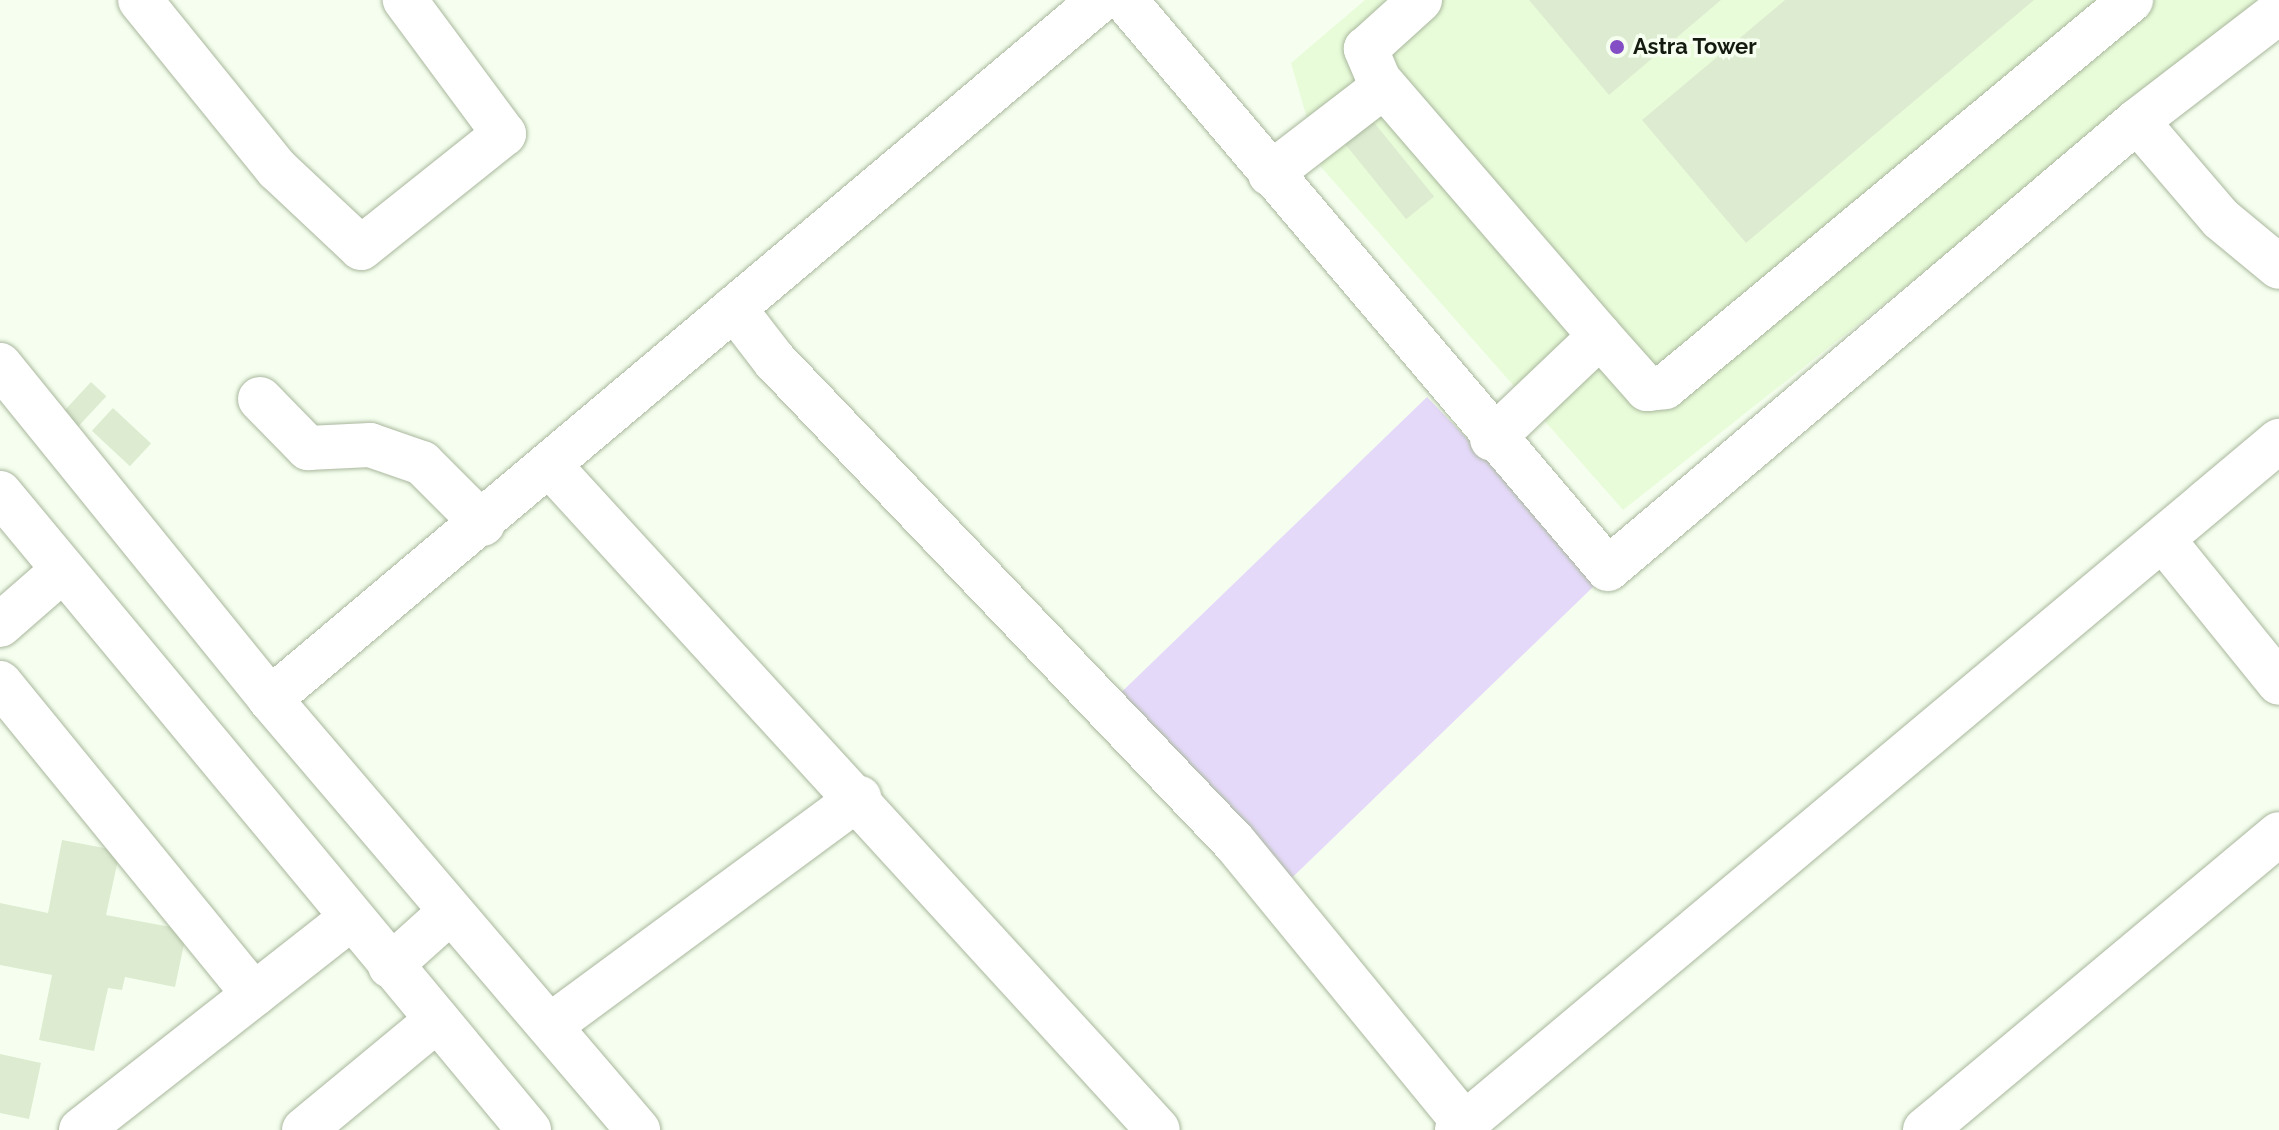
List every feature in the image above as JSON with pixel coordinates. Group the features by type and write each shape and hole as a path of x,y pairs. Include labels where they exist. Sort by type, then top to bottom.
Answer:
{"street":[{"path":"140,0 277,169 361,248 504,134 405,0"},
{"path":"270,699 552,468 734,308 1100,0"},
{"path":"1125,0 1600,567 1617,567 2137,121 2279,12"},
{"path":"1420,0 1366,49 1379,80 1647,389 1665,387 2131,0"},
{"path":"1270,174 1374,94 1379,80"},
{"path":"2137,121 2221,219 2279,267"},
{"path":"734,308 774,360 1235,843 1461,1127 2165,542 2279,441"},
{"path":"1492,439 1600,336"},
{"path":"0,365 270,699 449,913 551,1025 638,1130"},
{"path":"260,399 308,448 370,445 422,463 483,524"},
{"path":"552,468 859,798 1158,1130"},
{"path":"7,517 63,570 529,1130"},
{"path":"2165,542 2279,683"},
{"path":"0,625 63,570"},
{"path":"0,683 254,994"},
{"path":"551,1025 859,798"},
{"path":"1925,1130 2279,834"},
{"path":"390,966 449,913"},
{"path":"81,1130 351,918"},
{"path":"317,1126 437,1020"}],"shaded area":[{"name":"Astra Tower","path":"1365,0 2268,0 1623,510 1321,167 1291,63"},
{"path":"1427,397 1602,578 1276,893 1101,712"}],"building":[{"name":"Astra Tower","path":"1529,0 1721,0 1609,95"},
{"path":"1785,0 2034,0 1746,243 1642,120"},
{"path":"1368,115 1434,197 1406,219 1340,138"},
{"path":"91,382 106,396 78,427 62,413"},
{"path":"113,408 151,443 130,466 92,431"},
{"path":"62,840 120,851 106,915 187,930 175,987 125,977 122,990 108,988 94,1051 39,1040 52,975 0,965 0,903 48,913"},
{"path":"0,1054 41,1063 29,1119 0,1113"}],"place":[{"name":"Astra Tower","path":"1617,47"}]}
